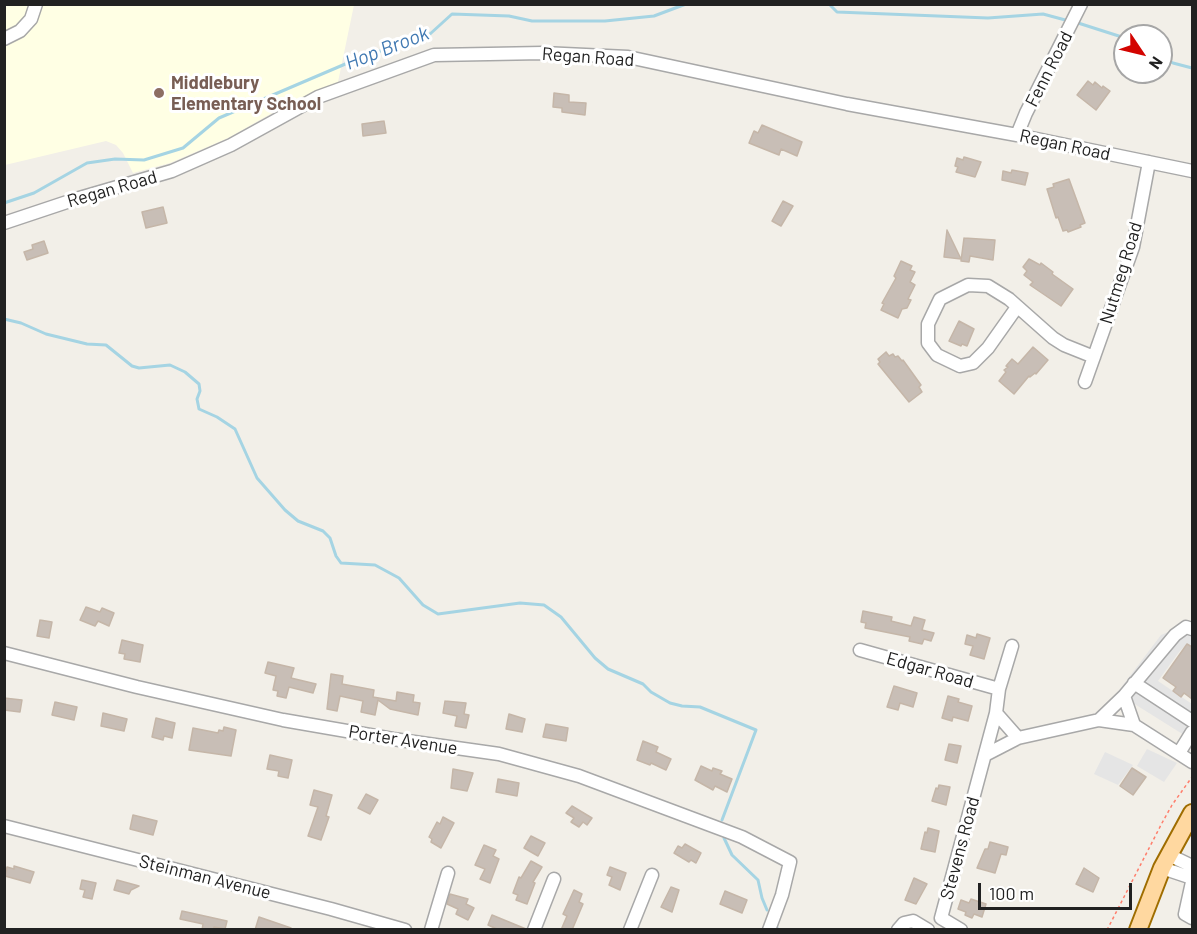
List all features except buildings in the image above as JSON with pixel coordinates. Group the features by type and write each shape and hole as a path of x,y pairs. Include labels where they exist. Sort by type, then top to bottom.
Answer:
{"main road":[{"path":"1137,930 1166,862 1192,813"}],"street":[{"path":"4,39 20,31 31,19 36,4"},
{"name":"Fenn Road","path":"1017,135 1079,9"},
{"name":"Regan Road","path":"4,223 172,171 231,145 318,97 435,55 543,53 628,57 847,104 1017,135 1192,171"},
{"name":"Nutmeg Road","path":"1084,382 1133,247 1149,162"},
{"path":"1017,307 988,348 973,363 960,366 937,355 928,343 928,324 940,299 968,285 988,286 1017,307 1053,338 1094,357"},
{"path":"1099,720 1124,696 1175,635 1186,627 1192,629"},
{"name":"Stevens Road","path":"961,930 941,918 1012,646"},
{"name":"Edgar Road","path":"860,650 999,689"},
{"name":"Porter Avenue","path":"4,653 137,687 284,720 393,740 500,754 579,776 657,804 742,837 790,862 782,895 769,930"},
{"path":"1134,683 1192,721"},
{"path":"1124,696 1134,724"},
{"path":"996,713 1018,738"},
{"path":"985,755 1018,738 1099,720 1134,724 1192,762"},
{"path":"1179,753 1192,732"},
{"name":"Steinman Avenue","path":"4,826 405,930"},
{"path":"1166,862 1192,866"},
{"path":"1166,862 1192,880 1185,914 1192,918"},
{"path":"431,930 448,873"},
{"path":"630,930 652,875"},
{"path":"534,930 554,879"},
{"path":"898,930 903,923 913,921 928,930"}],"path":[{"path":"1107,930 1167,814 1192,777"}],"shaded area":[{"name":"Middlebury Elementary School","path":"4,5 354,5 338,82 288,104 228,138 170,163 133,173 123,153 116,145 106,141 5,165"},
{"path":"1192,624 1192,647 1187,644 1179,652 1158,681 1192,704 1192,740 1117,693 1161,635"},
{"path":"1147,749 1177,763 1164,782 1137,766"},
{"path":"1105,752 1133,765 1118,785 1094,774"}],"waterway":[{"name":"Hop Brook","path":"4,203 34,193 87,163 115,159 144,160 183,148 219,118 357,59 430,34 452,14 509,16 532,21 605,21 654,16 686,4"},
{"name":"Hop Brook","path":"829,4 837,12 988,18 1043,14 1069,21"},
{"name":"Hop Brook","path":"1075,22 1113,34"},
{"name":"Hop Brook","path":"1173,63 1192,68"},
{"path":"4,319 21,323 46,334 87,344 106,345 132,366 139,368 170,365 185,372 199,384 200,391 197,399 199,409 235,429 257,478 285,510 298,521 323,531 330,538 341,563 375,565 399,578 423,605 438,614 520,603 544,605 561,617 595,658 608,669 643,684 651,692 670,703 700,707 756,730 722,820"},
{"path":"724,838 732,855 758,880 767,910"}],"place":[{"name":"Middlebury Elementary School","path":"159,93"}]}
